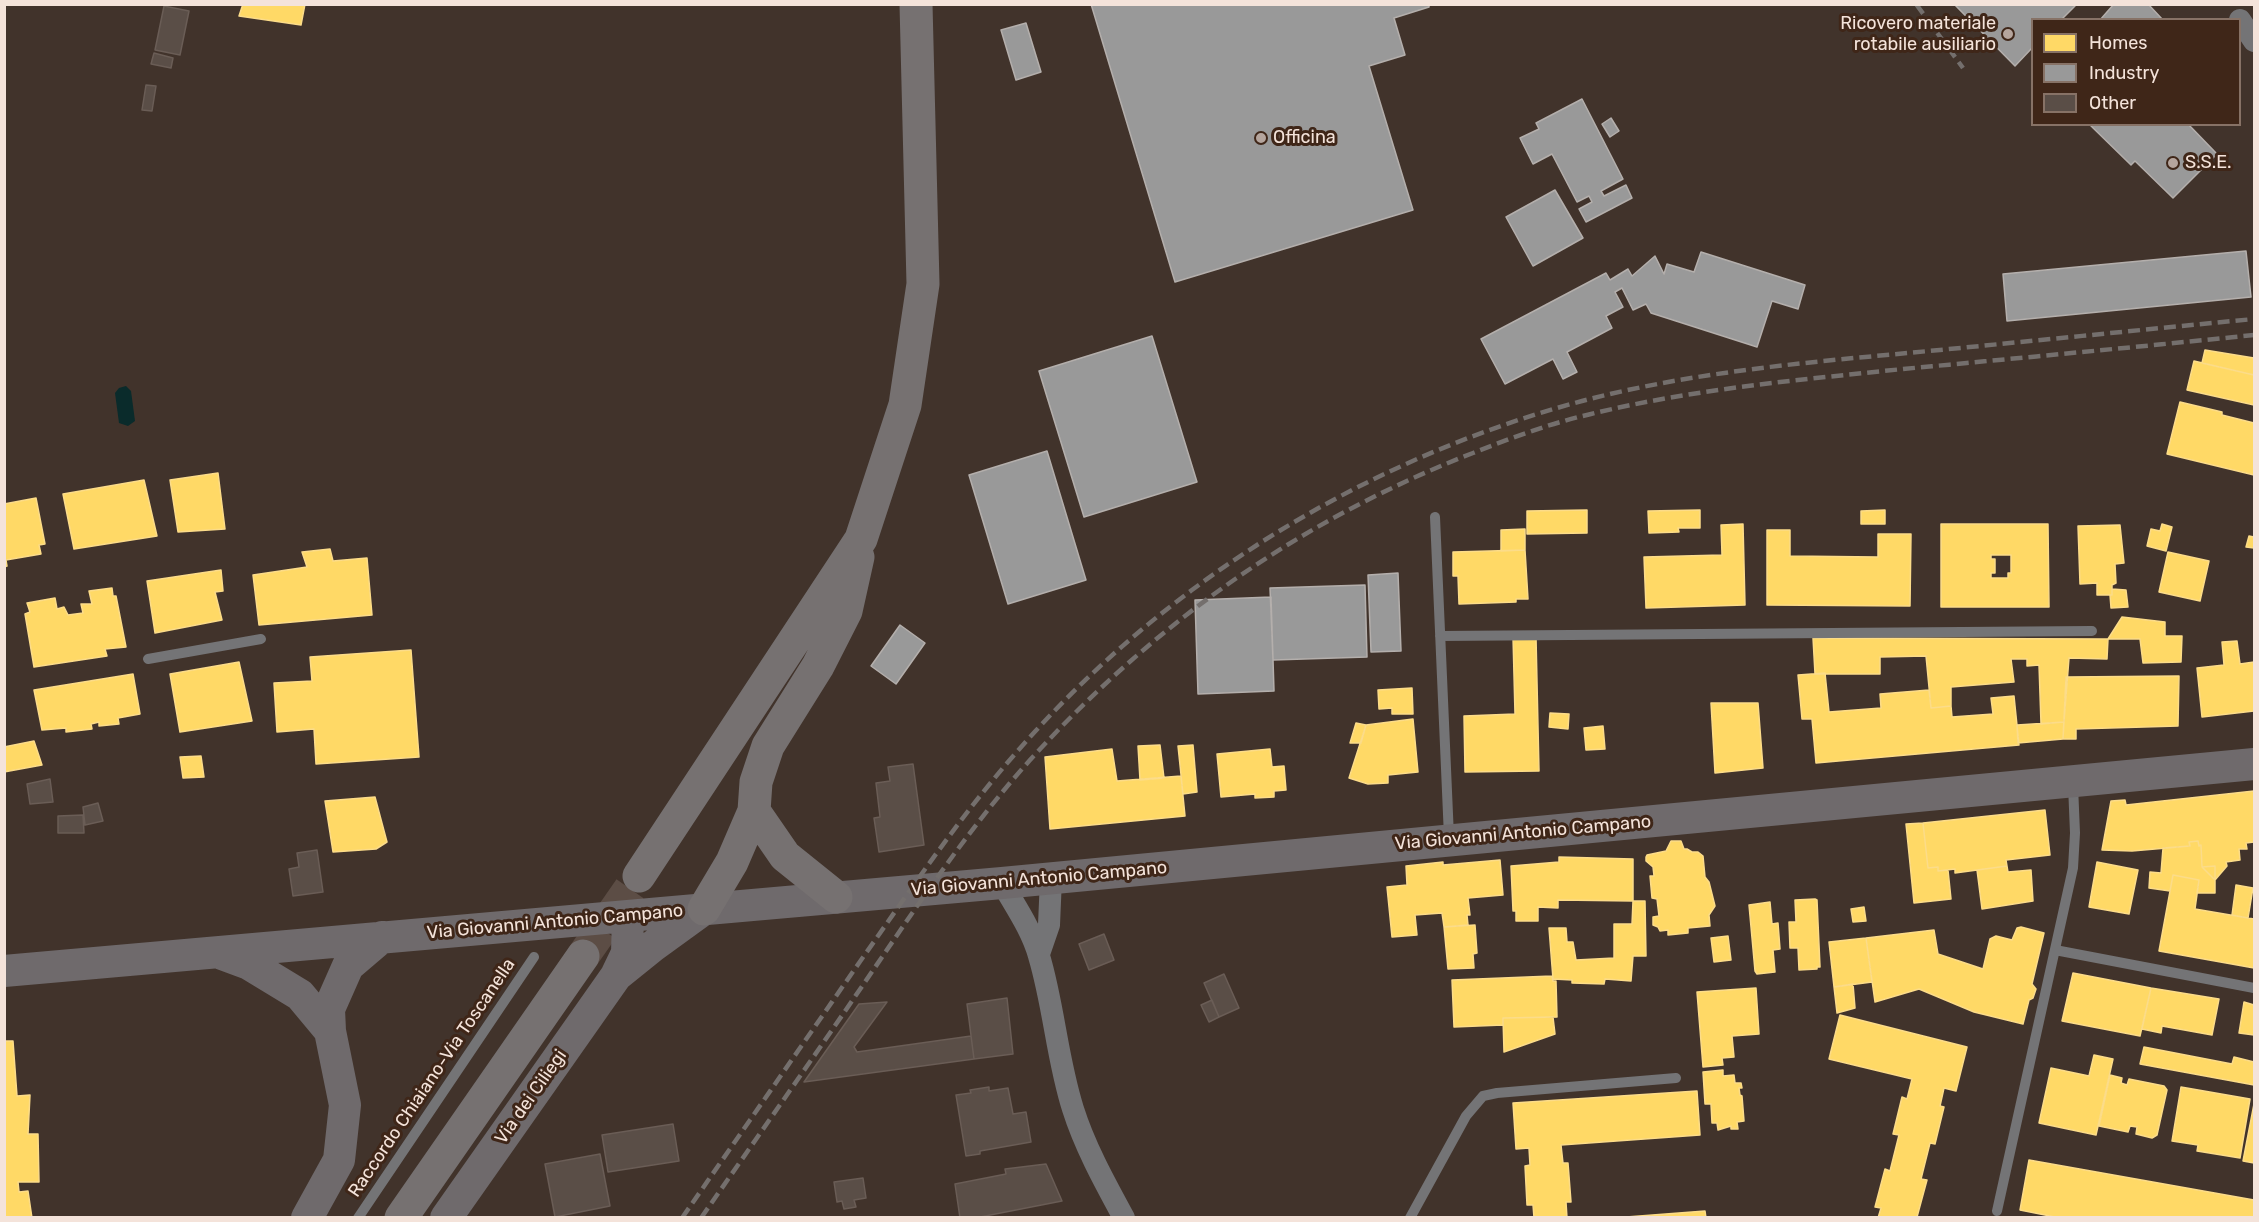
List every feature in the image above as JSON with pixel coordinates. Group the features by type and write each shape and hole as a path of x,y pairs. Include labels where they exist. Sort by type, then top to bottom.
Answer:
{"highway":[{"path":"704,909 732,862 754,811 756,782 768,746 818,666 846,611 861,539 905,405 923,284 916,14"},
{"path":"639,876 861,539"},
{"path":"754,811 785,856 836,897"},
{"path":"401,1218 583,956"}],"main road":[{"name":"Via Giovanni Antonio Campano","path":"4,970 1051,878 2254,764"},
{"name":"Via dei Ciliegi","path":"616,976 704,909"},
{"name":"Via dei Ciliegi","path":"447,1218 616,976 627,952 628,916"},
{"path":"306,1218 339,1160 345,1105 330,1031 329,1009 348,966 382,938"},
{"path":"218,952 249,964 300,995 330,1031"}],"street":[{"path":"2228,4 2238,18"},
{"path":"2241,23 2254,41"},
{"path":"1039,954 1049,925 1051,878"},
{"path":"1002,882 1028,928 1039,954 1047,987 1056,1045 1073,1110 1100,1174 1124,1218"}],"lane":[{"path":"1435,517 1449,840"},
{"path":"1440,636 2092,631"},
{"path":"148,659 261,639"},
{"path":"1996,1211 2073,868 2075,833 2073,782"},
{"path":"2055,950 2254,988"},
{"name":"Raccordo Chiaiano-Via Toscanella","path":"358,1218 534,957"},
{"path":"1410,1218 1466,1116 1483,1096 1676,1078"}],"water":[{"path":"126,386 131,391 135,421 128,426 119,423 115,393 119,388"}],"building: Homes":[{"path":"243,4 305,4 301,25 239,16"},
{"path":"2205,350 2254,358 2254,375 2202,363"},
{"path":"2194,361 2254,375 2254,405 2187,390"},
{"path":"2180,402 2222,412 2222,415 2254,423 2254,475 2167,454"},
{"path":"218,473 225,529 178,532 170,480"},
{"path":"144,480 157,536 74,549 63,494"},
{"path":"36,498 45,544 39,545 41,554 6,560 7,566 4,567 4,504"},
{"path":"1587,510 1587,533 1527,534 1527,511"},
{"path":"1700,510 1700,528 1678,528 1679,532 1649,533 1648,511"},
{"path":"1885,510 1885,524 1861,524 1861,511"},
{"path":"1743,524 1745,605 1646,608 1644,557 1722,555 1721,525"},
{"path":"1941,524 2048,524 2049,607 1941,607","holes":["1991,555 2011,555 2011,573 2008,573 2008,578 1991,578 1991,573 1995,573 1995,559 1991,559"]},
{"path":"2162,524 2172,527 2166,551 2147,546 2151,529 2160,531"},
{"path":"2120,525 2124,563 2115,564 2116,583 2112,585 2112,595 2097,595 2097,583 2080,584 2078,526"},
{"path":"1525,529 1525,550 1501,551 1501,530"},
{"path":"1767,530 1790,530 1790,556 1878,557 1878,534 1911,534 1910,606 1767,605"},
{"path":"2249,536 2254,537 2254,548 2246,547"},
{"path":"330,549 333,561 367,558 372,615 259,625 253,575 307,567 302,552"},
{"path":"1525,550 1528,599 1516,599 1516,602 1459,604 1458,576 1453,576 1453,552"},
{"path":"2168,552 2209,561 2200,601 2159,592"},
{"path":"221,570 223,591 215,592 222,620 155,633 147,581"},
{"path":"112,588 113,596 116,596 126,647 105,649 107,656 34,667 25,614 30,612 27,603 55,598 57,609 64,607 68,615 83,613 81,604 92,604 89,591"},
{"path":"2112,589 2126,590 2128,607 2111,608"},
{"path":"2122,617 2165,622 2165,636 2182,636 2181,662 2143,663 2140,639 2108,639"},
{"path":"1513,637 1536,637 1539,771 1465,772 1464,716 1515,714"},
{"path":"1813,638 2108,639 2107,659 2069,658 2064,722 2041,724 2039,665 2027,666 2027,659 2011,659 2014,682 1951,687 1951,706 1931,708 1926,656 1880,657 1880,674 1815,674"},
{"path":"2237,641 2240,664 2254,662 2254,711 2202,717 2197,668 2224,665 2222,642"},
{"path":"411,650 419,757 316,764 314,729 277,732 274,683 312,681 310,657"},
{"path":"239,662 252,721 180,732 170,674"},
{"path":"1825,673 1829,712 1881,708 1880,694 1929,690 1931,708 1951,706 1952,717 1993,714 1991,698 2014,696 2019,745 1816,763 1812,719 1802,719 1798,675"},
{"path":"133,674 140,714 118,718 119,724 99,726 99,722 91,724 92,729 66,732 66,728 42,730 34,690"},
{"path":"2179,676 2178,726 2076,729 2076,739 2063,739 2066,677"},
{"path":"1412,688 1413,714 1392,714 1392,708 1379,709 1378,690"},
{"path":"1711,703 1758,703 1763,768 1715,773"},
{"path":"1550,713 1569,714 1568,729 1549,727"},
{"path":"1413,719 1418,772 1388,775 1388,783 1368,784 1349,778 1366,725"},
{"path":"2064,722 2063,739 2018,743 2017,725"},
{"path":"1356,723 1366,725 1361,743 1350,743"},
{"path":"1603,726 1605,749 1586,750 1584,728"},
{"path":"34,741 42,765 4,772 4,747"},
{"path":"1160,745 1164,778 1140,780 1138,746"},
{"path":"1193,745 1197,792 1183,794 1178,746"},
{"path":"1112,749 1117,781 1181,776 1185,816 1050,829 1045,757"},
{"path":"1270,749 1272,767 1284,766 1286,790 1274,791 1274,797 1255,798 1255,794 1221,797 1217,754"},
{"path":"201,756 204,777 183,778 180,757"},
{"path":"2254,791 2254,842 2246,843 2247,849 2239,849 2240,860 2226,862 2227,866 2215,880 2215,866 2202,867 2201,845 2199,846 2198,841 2189,842 2190,846 2132,851 2102,850 2111,801 2125,800 2126,805"},
{"path":"375,797 387,842 376,849 333,852 325,801"},
{"path":"2045,810 2050,855 2006,860 2007,866 1955,873 1955,869 1938,871 1938,867 1928,868 1923,823"},
{"path":"1923,823 1928,868 1938,867 1938,871 1948,870 1951,899 1914,903 1906,824"},
{"path":"1671,841 1681,841 1684,849 1698,852 1703,856 1705,877 1709,882 1715,906 1709,915 1710,926 1688,928 1688,933 1668,935 1668,930 1660,931 1653,925 1653,917 1659,916 1657,899 1652,898 1650,876 1654,876 1653,867 1646,861 1646,857 1666,851"},
{"path":"2198,841 2199,846 2201,845 2202,867 2215,880 2215,893 2197,893 2199,880 2173,875 2170,891 2149,888 2150,872 2161,873 2163,848 2190,846 2189,842"},
{"path":"1559,857 1633,859 1633,901 1558,900 1558,908 1538,907 1538,921 1516,921 1516,911 1513,911 1511,866 1559,862"},
{"path":"1500,860 1503,895 1468,898 1470,915 1467,915 1468,925 1444,927 1442,913 1415,915 1417,935 1392,937 1387,887 1407,885 1406,866"},
{"path":"2097,862 2138,870 2129,914 2089,907"},
{"path":"2007,866 2008,872 2031,870 2033,901 1982,909 1977,870"},
{"path":"2215,866 2215,880 2202,867"},
{"path":"2173,875 2199,880 2195,909 2254,919 2254,968 2159,951"},
{"path":"2236,885 2253,888 2248,918 2232,915"},
{"path":"1795,900 1817,900 1820,967 1799,970 1798,948 1790,948 1789,922 1796,922"},
{"path":"1633,901 1645,901 1646,956 1633,956 1631,981 1605,979 1604,984 1572,983 1572,980 1553,979 1549,928 1566,928 1567,942 1573,942 1576,960 1614,958 1614,924 1632,924"},
{"path":"1770,902 1772,924 1778,923 1780,949 1773,950 1775,972 1757,974 1749,905"},
{"path":"1864,907 1866,921 1853,922 1851,909"},
{"path":"1475,925 1477,953 1473,954 1474,968 1448,969 1444,927"},
{"path":"2017,928 2044,933 2032,984 2036,989 2033,998 2029,1000 2023,1024 1974,1012 1919,989 1875,1002 1866,938 1934,930 1938,954 1983,969 1990,939 1996,936 2012,940"},
{"path":"1728,936 1731,960 1714,962 1711,938"},
{"path":"1866,938 1872,982 1834,987 1829,942"},
{"path":"2073,973 2151,988 2140,1036 2062,1021"},
{"path":"1552,976 1553,981 1556,981 1557,1017 1503,1018 1503,1025 1454,1027 1452,980"},
{"path":"1853,984 1855,1008 1837,1013 1834,987"},
{"path":"1756,988 1759,1034 1732,1036 1734,1057 1722,1058 1723,1065 1703,1067 1697,992"},
{"path":"2151,988 2219,999 2212,1035 2162,1026 2161,1033 2142,1029"},
{"path":"2244,1002 2254,1005 2254,1035 2239,1033"},
{"path":"1840,1015 1967,1047 1956,1091 1944,1088 1940,1106 1944,1107 1935,1144 1930,1143 1921,1179 1927,1180 1917,1217 1878,1218 1881,1208 1875,1207 1885,1169 1890,1171 1899,1135 1893,1134 1902,1097 1907,1099 1912,1079 1829,1059"},
{"path":"1553,1017 1555,1034 1504,1052 1503,1018"},
{"path":"4,1041 13,1041 17,1096 30,1095 28,1134 38,1134 39,1182 18,1182 19,1192 28,1191 32,1218 4,1218"},
{"path":"2144,1047 2232,1064 2234,1057 2254,1062 2254,1085 2140,1064"},
{"path":"2094,1055 2113,1059 2096,1135 2039,1123 2051,1068 2089,1076"},
{"path":"1723,1070 1723,1076 1734,1075 1735,1083 1741,1083 1742,1088 1739,1088 1744,1121 1737,1122 1738,1129 1731,1129 1731,1126 1718,1130 1717,1123 1712,1123 1711,1104 1705,1104 1703,1072"},
{"path":"2110,1075 2122,1078 2121,1083 2127,1085 2129,1079 2164,1086 2167,1090 2157,1135 2152,1138 2136,1134 2137,1127 2130,1126 2128,1132 2099,1126"},
{"path":"2181,1087 2250,1099 2240,1158 2197,1151 2198,1145 2172,1141"},
{"path":"1697,1091 1700,1135 1561,1145 1563,1163 1568,1163 1571,1202 1566,1202 1567,1218 1534,1218 1533,1205 1527,1205 1525,1166 1530,1165 1529,1148 1516,1149 1513,1103"},
{"path":"2254,1104 2254,1163 2243,1161"},
{"path":"2029,1160 2254,1200 2254,1218 2060,1218 2020,1210"},
{"path":"1705,1211 1706,1218 1613,1218"}],"building: Industry":[{"name":"Officina","path":"1091,4 1429,4 1429,7 1394,18 1405,55 1369,66 1413,210 1175,282"},
{"name":"Ricovero materiale rotabile ausiliario","path":"1954,4 2074,4 2075,6 2063,18 2031,18 2031,49 2015,66"},
{"path":"2114,4 2148,4 2161,18 2102,18"},
{"path":"1026,23 1041,72 1016,80 1001,30"},
{"path":"1582,99 1623,179 1601,191 1604,196 1626,185 1632,198 1586,222 1579,209 1592,202 1589,196 1577,202 1552,154 1533,164 1520,138 1539,129 1536,123"},
{"path":"1611,118 1619,131 1610,137 1602,124"},
{"name":"S.S.E.","path":"2091,126 2190,126 2217,154 2173,198 2135,161 2131,165"},
{"path":"1555,190 1583,238 1533,266 1506,217"},
{"path":"2246,251 2251,297 2007,321 2003,274"},
{"path":"1701,252 1805,285 1798,309 1772,301 1757,347 1651,313 1646,304 1633,310 1622,288 1615,292 1623,307 1606,316 1612,328 1567,352 1577,372 1563,379 1553,359 1505,384 1481,339 1606,273 1610,280 1628,269 1632,276 1655,256 1664,274 1667,264 1694,272"},
{"path":"1152,336 1197,482 1084,517 1039,371"},
{"path":"1047,451 1086,580 1008,604 969,475"},
{"path":"1398,573 1401,651 1371,652 1368,575"},
{"path":"1365,585 1367,657 1273,660 1270,588"},
{"path":"1271,597 1274,691 1198,694 1195,600"},
{"path":"900,625 925,643 896,684 871,666"}],"building: Other":[{"path":"164,6 189,11 180,55 155,50"},
{"path":"154,53 173,58 171,68 151,64"},
{"path":"146,85 156,86 152,111 142,110"},
{"path":"913,764 924,845 879,852 874,818 880,817 876,783 890,781 888,767"},
{"path":"50,779 53,802 30,804 27,784"},
{"path":"98,803 103,821 85,825 83,807"},
{"path":"83,815 84,833 58,833 58,816"},
{"path":"317,850 323,892 293,896 289,869 299,867 297,853"},
{"path":"1104,934 1114,960 1089,970 1079,944"},
{"path":"1224,974 1239,1008 1219,1017 1204,983"},
{"path":"1007,998 1013,1054 974,1059 967,1004"},
{"path":"1212,1000 1219,1017 1209,1022 1201,1005"},
{"path":"887,1002 854,1047 857,1052 971,1036 974,1059 804,1082 859,1004"},
{"path":"989,1087 989,1091 1008,1088 1013,1114 1026,1112 1031,1142 980,1151 980,1154 966,1156 956,1095"},
{"path":"673,1124 679,1161 608,1172 602,1135"},
{"path":"600,1154 610,1206 555,1217 545,1164"},
{"path":"1046,1164 1062,1201 975,1218 960,1218 955,1184 1006,1174 1005,1169"},
{"path":"863,1178 866,1198 854,1200 856,1207 844,1209 842,1201 837,1202 834,1182"}],"tunnel":[{"path":"583,956 639,876"}],"railway":[{"path":"1916,4 1963,68"},
{"path":"682,1218 915,883 1015,754 1073,692 1136,635 1202,582 1273,535 1346,493 1423,457 1501,426 1582,401 1662,383 1785,365 2254,319"},
{"path":"701,1218 944,868 985,813 1030,760 1078,710 1179,620 1290,543 1348,510 1409,480 1531,431 1629,405 1785,381 2254,335"}],"place":[{"name":"Ricovero materiale rotabile ausiliario","path":"2008,34"},
{"name":"Officina","path":"1261,138"},
{"name":"S.S.E.","path":"2173,163"}]}
